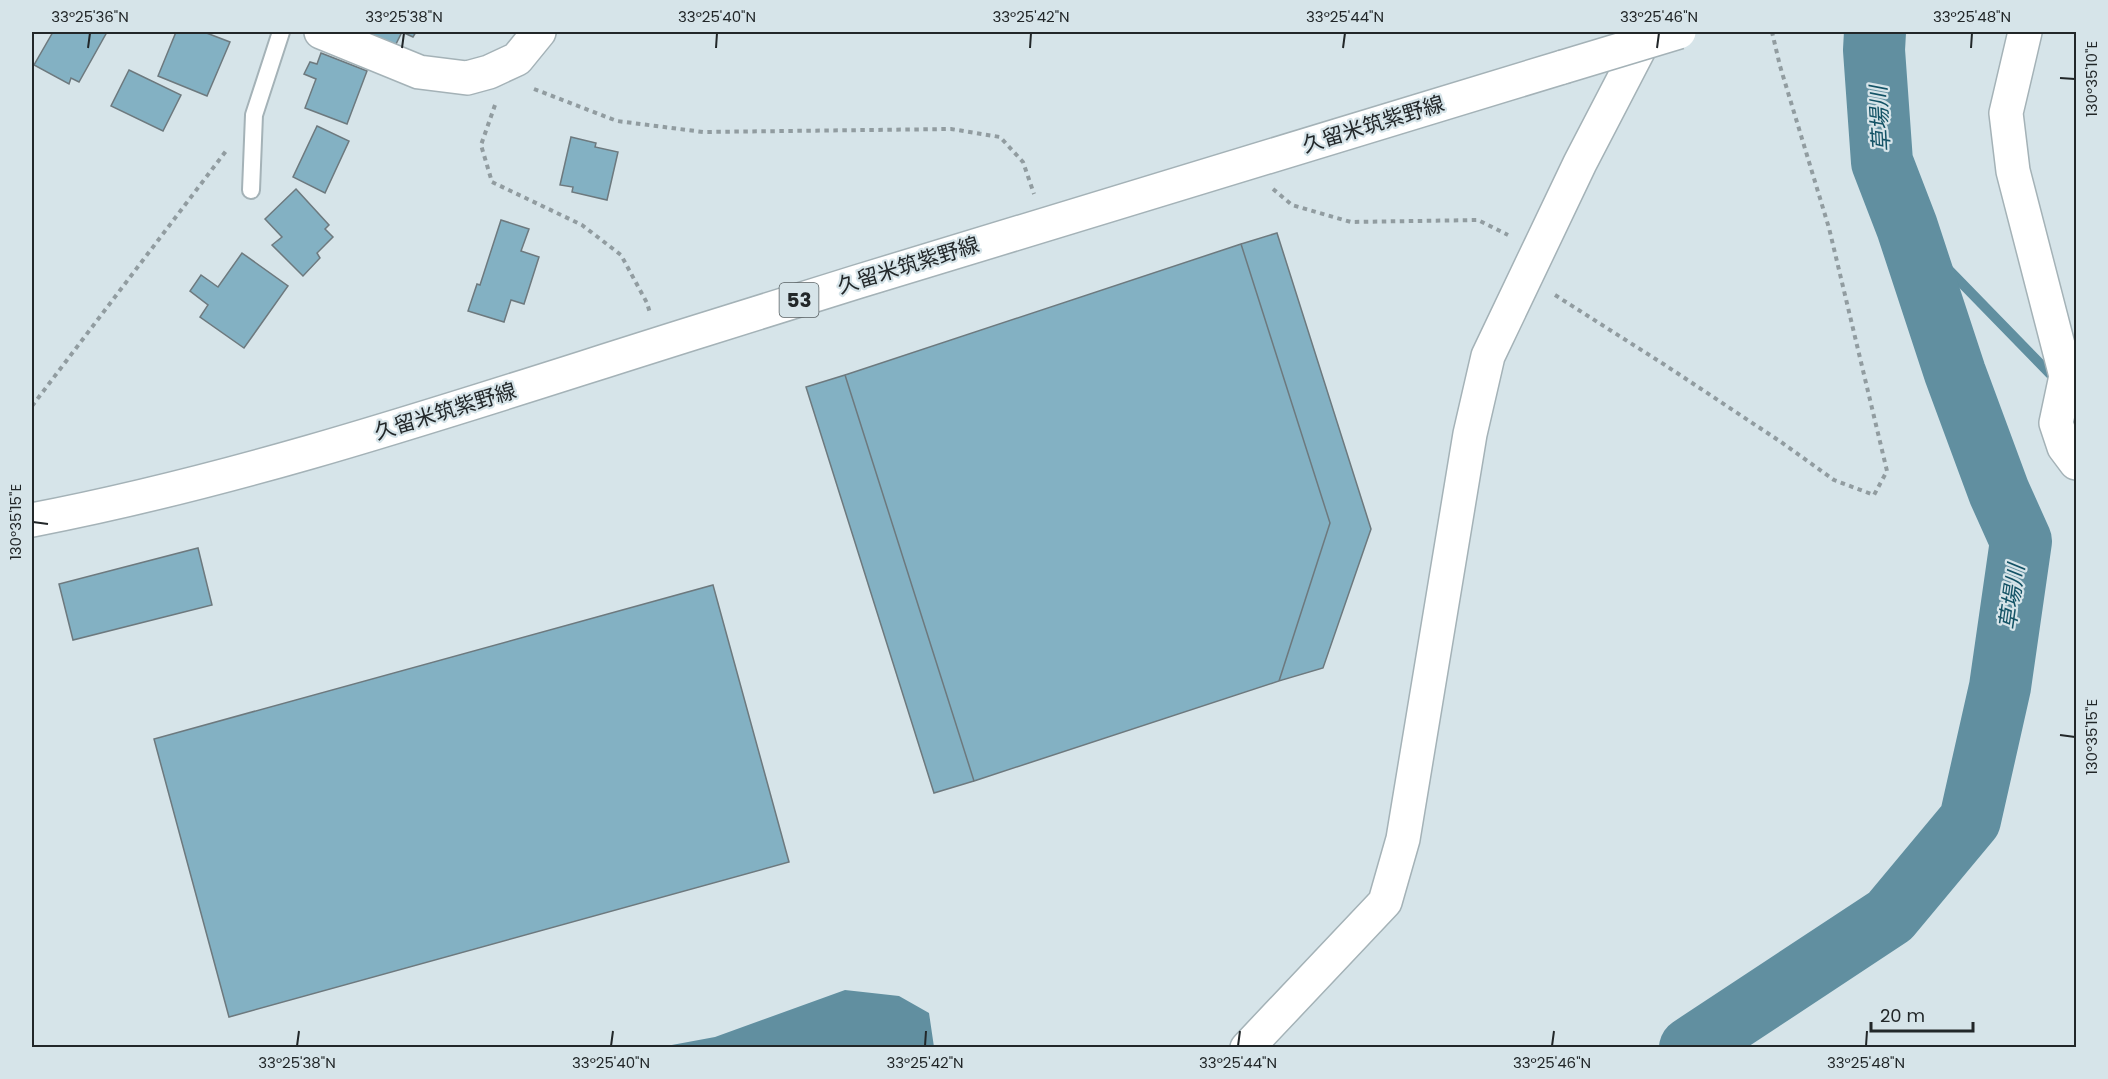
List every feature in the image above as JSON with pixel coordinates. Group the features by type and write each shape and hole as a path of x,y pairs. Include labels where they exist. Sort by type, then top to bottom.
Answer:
{"street":[{"path":"321,32 419,72 467,78 517,59 539,32"},
{"path":"1246,1047 1385,902 1403,839 1470,434 1488,356 1580,164 1648,32"},
{"name":"久留米筑紫野線","path":"32,520 210,479 342,442 1045,223 1679,32"},
{"path":"2025,32 2006,113 2013,171 2066,376 2056,423 2064,447 2076,463"}],"lane":[{"path":"251,190 254,115 281,32"}],"path":[{"path":"1243,163 1292,205 1351,222 1478,219 1503,231 1531,266 1665,365 1834,480 1874,495 1887,471 1829,228 1780,66 1772,32"},
{"path":"495,69 530,88 617,121 703,132 951,129 1000,136 1023,162 1045,223"},
{"path":"495,69 496,104 481,146 492,182 582,225 621,255 647,303 660,343"},
{"path":"32,406 254,115"}],"water":[{"path":"845,990 899,996 929,1013 934,1047 661,1047 715,1037"}],"building":[{"path":"53,32 107,32 79,82 71,78 69,84 34,65"},
{"path":"176,32 204,32 230,42 207,96 158,76"},
{"path":"364,32 402,32 395,46"},
{"path":"402,32 416,32 413,37"},
{"path":"321,53 367,71 347,124 305,108 316,79 304,74 310,62 317,64"},
{"path":"129,70 181,95 163,131 111,106"},
{"path":"317,126 349,141 325,193 293,177"},
{"path":"571,137 596,143 595,147 618,152 607,200 572,192 573,187 560,185"},
{"path":"296,189 329,225 325,229 333,237 317,253 320,258 303,276 272,245 282,237 265,219"},
{"path":"501,220 529,229 521,251 539,257 524,304 511,300 504,322 468,311 477,284 480,285"},
{"path":"1277,233 1371,529 1323,668 1279,681 1330,523 1241,244"},
{"path":"1241,244 1330,523 1279,681 974,781 845,375"},
{"path":"242,253 288,286 244,348 200,317 208,305 190,291 201,275 218,287"},
{"path":"845,375 974,781 934,793 806,387"},
{"path":"198,548 212,605 73,640 59,584"},
{"path":"713,585 789,862 229,1017 154,739"}],"waterway":[{"name":"草場川","path":"1690,1048 1890,916 1970,820 2000,687 2021,541 1999,492 1955,373 1907,227 1882,162 1874,50 1875,32"},
{"path":"1907,227 2058,382"}]}
